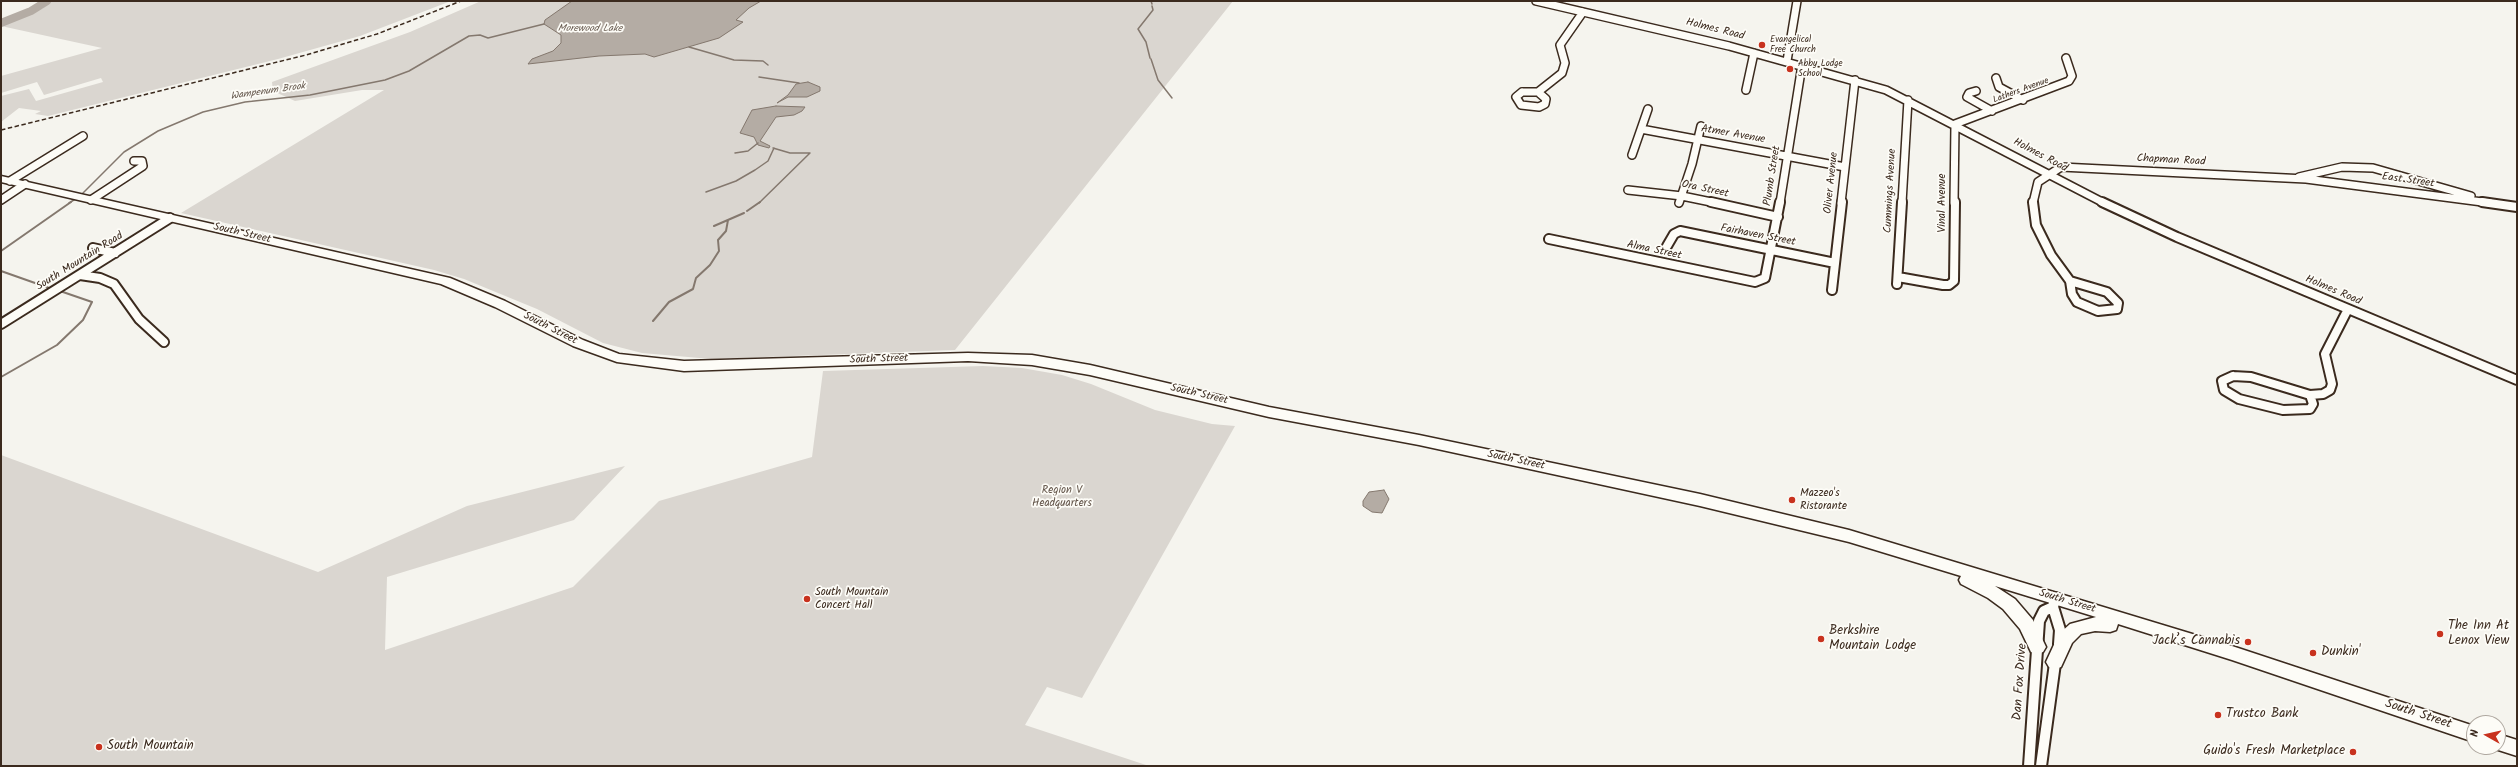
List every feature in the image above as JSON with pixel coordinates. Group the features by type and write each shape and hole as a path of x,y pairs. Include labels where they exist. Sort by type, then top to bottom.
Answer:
{"highway":[{"name":"South Street","path":"6,180 445,281 500,304 578,343 617,358 684,366 968,357 1032,360 1090,370 1269,412 1419,440 1769,516 1849,536 2054,602 2110,625 2362,697"},
{"name":"South Street","path":"1769,516 1967,580 2054,602 2232,653 2466,731"},
{"path":"1967,580 1994,593 2009,604 2027,625 2037,646"},
{"path":"2055,662 2065,640 2076,629 2095,624 2110,625"},
{"path":"2506,745 2517,748"}],"street":[{"name":"Holmes Road","path":"1536,1 1802,65 1855,80 1908,100 2105,204 2176,237 2348,311 2517,380"},
{"path":"1786,61 1797,1"},
{"path":"1538,92 1562,73 1565,63 1560,45 1583,12"},
{"path":"1746,90 1754,53"},
{"name":"Lathers Avenue","path":"1955,124 2023,100 2069,81 2072,76 2066,58"},
{"name":"Plumb Street","path":"1755,282 1765,278 1772,250 1802,65"},
{"path":"1996,78 1999,86 2023,100"},
{"name":"Oliver Avenue","path":"1832,290 1855,80"},
{"path":"1976,91 1969,93 1967,97 1992,111"},
{"name":"Cummings Avenue","path":"1908,100 1898,280 1943,285 1949,285 1954,281"},
{"path":"1632,155 1648,109"},
{"name":"Vinal Avenue","path":"1954,281 1955,124"},
{"path":"1680,200 1701,126"},
{"name":"Atmer Avenue","path":"1641,129 1846,167"},
{"path":"6,180 83,136"},
{"path":"83,198 129,177 143,166 142,161 134,161"},
{"name":"Chapman Road","path":"2050,174 2052,170 2061,167 2077,166 2295,178"},
{"path":"2295,178 2325,169 2357,167 2372,168 2493,204"},
{"path":"2050,174 2038,182 2033,203 2034,216 2045,244 2070,281 2072,294 2077,302 2098,311 2117,309 2118,303 2107,292 2070,281"},
{"name":"East Street","path":"2295,178 2517,207"},
{"path":"1,195 25,184"},
{"path":"1,200 25,184"},
{"name":"Ora Street","path":"1628,190 1778,217"},
{"name":"South Mountain Road","path":"1,324 170,218"},
{"name":"Fairhaven Street","path":"1667,246 1676,231 1835,263"},
{"name":"Alma Street","path":"1549,239 1755,282"},
{"path":"93,248 115,253"},
{"path":"80,275 100,278 114,284 139,319 164,342"},
{"path":"2310,395 2313,404 2310,409 2283,410 2239,399 2224,390 2222,381 2233,376 2251,377 2310,395 2324,394 2330,390 2332,384 2325,354 2348,311"},
{"path":"2041,766 2060,630 2054,602"},
{"name":"Dan Fox Drive","path":"2029,766 2039,621 2044,611 2054,602"}],"green space":[{"path":"52,1 451,1 360,36 278,59 48,116 35,114 41,111 19,108 1,122 1,96 29,89 36,101 103,82 101,78 44,95 37,82 1,93 1,76 102,48 1,26 43,8"},
{"path":"481,1 1233,1 955,350 711,359 642,353 603,343 537,309 464,279 434,270 181,213 384,90 362,90 295,101 273,91 272,82 410,32"},
{"name":"Region V Headquarters","path":"983,366 1022,368 1062,375 1091,384 1155,410 1212,424 1235,426 1082,698 1047,687 1025,725 1149,766 1,766 1,455 318,572 467,506 625,466 574,520 387,577 385,650 573,587 659,501 812,457 823,371"}],"water":[{"name":"Morewood Lake","path":"572,1 761,1 749,8 736,20 743,22 719,38 654,57 645,54 599,56 528,64 532,59 553,51 561,43 561,35 544,24 545,20"},
{"path":"808,82 820,87 820,91 807,97 788,97 777,103 788,95 796,84"},
{"path":"776,106 805,107 802,111 794,115 776,117 760,141 770,146 769,148 758,145 754,137 740,133 752,110"},
{"path":"1384,490 1389,499 1382,513 1372,512 1363,506 1363,501 1369,492"}],"waterway":[{"path":"1,23 31,11 47,1"},
{"path":"1150,58 1146,42 1138,29 1153,10 1152,6"},
{"name":"Wampenum Brook","path":"81,195 124,152 158,131 203,112 245,102 310,95 385,80 409,71 469,36 480,35 488,38 544,24"},
{"path":"689,47 734,60 763,61 768,65"},
{"path":"1151,59 1158,80 1172,98"},
{"path":"759,77 799,83"},
{"path":"735,153 748,151 758,143"},
{"path":"706,192 736,181 755,170 768,161 774,148"},
{"path":"759,203 810,153 790,153 774,148"},
{"name":"Wampenum Brook","path":"69,203 77,198"},
{"name":"Wampenum Brook","path":"1,251 71,202"},
{"path":"747,211 760,202"},
{"path":"714,226 744,213"},
{"path":"653,321 669,302 693,289 696,278 710,265 719,251 718,240 726,231 728,220"},
{"name":"Wampenum Brook","path":"1,271 52,289"},
{"name":"Wampenum Brook","path":"1,377 57,345 83,320 92,302 60,291"}],"railway":[{"path":"1,130 306,55 377,34 461,1"}],"place":[{"name":"Evangelical Free Church","path":"1762,45"},
{"name":"Abby Lodge School","path":"1790,69"},
{"name":"Mazzeo's Ristorante","path":"1792,500"},
{"name":"South Mountain Concert Hall","path":"807,599"},
{"name":"The Inn At Lenox View","path":"2440,634"},
{"name":"Berkshire Mountain Lodge","path":"1821,639"},
{"name":"Jack’s Cannabis","path":"2248,642"},
{"name":"Dunkin'","path":"2313,653"},
{"name":"Trustco Bank","path":"2218,715"},
{"name":"South Mountain","path":"99,747"},
{"name":"Guido's Fresh Marketplace","path":"2353,752"}]}
